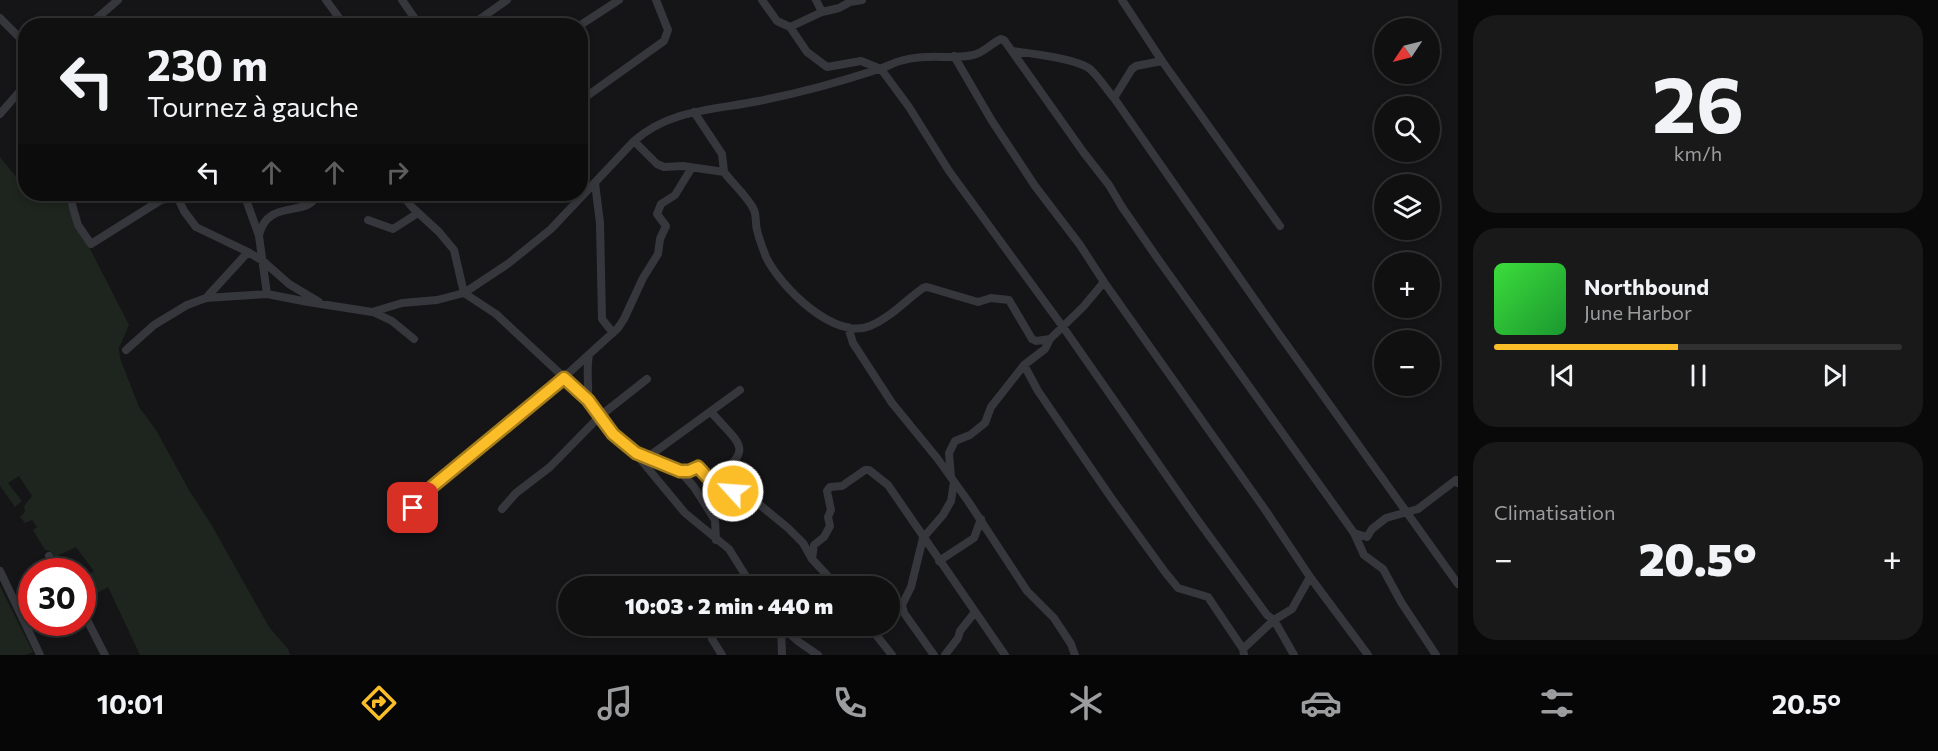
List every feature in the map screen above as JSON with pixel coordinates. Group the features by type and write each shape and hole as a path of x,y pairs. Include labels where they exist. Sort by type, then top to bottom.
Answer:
{"street":[{"path":"97,18 118,0"},
{"path":"326,0 339,18"},
{"path":"402,0 414,18"},
{"path":"481,18 507,0"},
{"path":"588,20 619,0"},
{"path":"588,95 664,41 668,30 656,0"},
{"path":"762,0 777,21 790,27 807,52 826,67 861,60 881,69 909,107 949,171 1063,327 1194,515 1267,615 1274,620 1293,655"},
{"path":"816,0 822,12"},
{"path":"790,27 822,12 862,0"},
{"path":"1122,0 1162,61 1280,226"},
{"path":"0,18 18,36"},
{"path":"588,190 634,141 644,132 663,122 694,112 757,102 881,69 901,61 923,57 974,55 1001,39 1004,40 1354,533 1364,555 1383,569 1401,602 1436,655"},
{"path":"1012,51 1046,55 1090,69 1114,98 1458,584"},
{"path":"954,56 992,121 1035,186 1080,245 1310,577 1368,655"},
{"path":"1114,98 1132,69 1136,66 1162,61"},
{"path":"0,114 18,93"},
{"path":"694,112 722,154 724,172 754,209 757,230 774,271 791,291 828,321 848,327 869,327 922,288 927,287 978,302 990,298 1009,300 1032,339 1036,341 1050,339"},
{"path":"634,141 657,164 664,167 683,166 691,169 711,169 724,172"},
{"path":"407,526 407,519 413,508 433,486 564,378 613,333 624,319 643,278 658,254 660,239 666,226 657,214 661,204 675,195 691,169"},
{"path":"595,183 600,223 602,319 613,333"},
{"path":"71,201 78,225 91,244 159,201"},
{"path":"181,201 196,227 248,252 289,284 324,304"},
{"path":"246,201 259,236 267,294"},
{"path":"259,236 262,224 268,216 313,201"},
{"path":"407,201 454,250 464,293 496,314 588,400 613,434 636,453 685,513 729,549 746,576"},
{"path":"372,312 402,303 437,300 472,290 532,245 578,201"},
{"path":"368,220 393,229 418,213"},
{"path":"206,298 248,252"},
{"path":"934,655 902,610 902,605 911,587 923,538 943,515 951,501 952,479 949,453 954,441 970,435 985,423 991,407 1024,365 1045,349 1050,339 1104,282"},
{"path":"126,350 144,333 187,305 206,298 267,294 372,312 392,321 414,339"},
{"path":"848,327 853,343 892,403 981,519 1027,591 1054,618 1071,644 1075,655"},
{"path":"588,400 586,368 589,355"},
{"path":"1024,365 1038,391 1160,565 1178,588 1208,597 1244,652 1274,620 1292,609 1310,577"},
{"path":"502,509 516,493 550,467 600,416 647,380"},
{"path":"636,453 652,454 740,390"},
{"path":"711,481 732,466 741,453 740,445 712,412"},
{"path":"636,453 680,471 689,471 698,467 711,481"},
{"path":"812,559 814,545 824,537 830,526 828,516 831,510 827,491 830,487 842,486 865,470 869,470 888,485 1005,655"},
{"path":"680,471 694,487 715,520 716,540"},
{"path":"711,481 720,478 733,491 754,500 803,543 812,559 828,576"},
{"path":"1354,533 1367,537 1372,529 1386,518 1418,508 1456,480 1458,483"},
{"path":"939,561 974,538 981,519"},
{"path":"0,571 40,655"},
{"path":"945,655 975,612"},
{"path":"95,636 105,655"},
{"path":"781,636 782,655"},
{"path":"794,636 818,655"},
{"path":"878,636 892,655"},
{"path":"712,639 722,655"}],"shaded area":[{"path":"0,157 18,179 18,201 66,201 129,325 119,348 120,358 139,407 156,430 269,627 288,649 290,655 140,655 108,587 96,594 96,558 84,558 76,547 55,557 50,551 45,550 33,530 37,527 32,520 25,523 20,517 25,512 24,506 32,496 19,476 8,483 22,501 15,507 0,486"},
{"path":"0,586 18,622 18,636 25,636 33,652 26,655 0,655"}],"route":[{"path":"413,508 433,486 564,378 588,400 607,428 636,453 680,471 689,471 698,467 711,481 720,478 733,491"}]}
